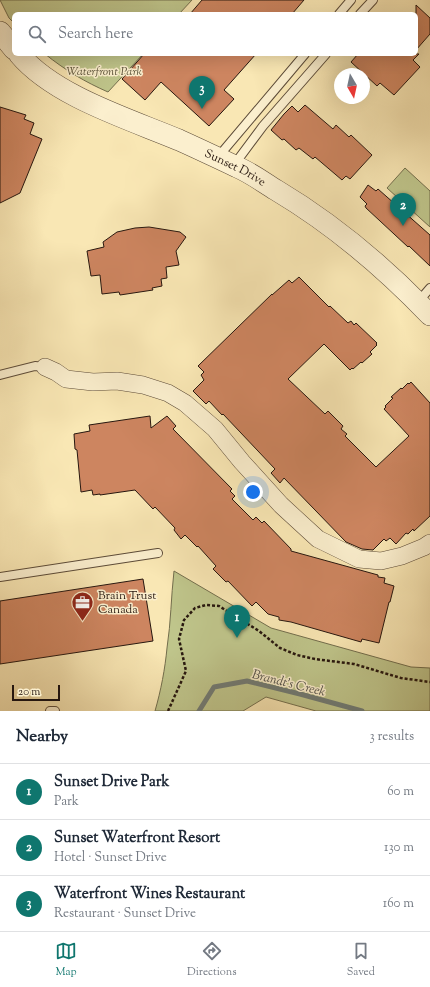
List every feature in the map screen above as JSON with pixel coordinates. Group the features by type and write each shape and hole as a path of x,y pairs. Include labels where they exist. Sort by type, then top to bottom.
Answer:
{"street":[{"path":"0,32 12,46"},
{"name":"Sunset Drive","path":"21,56 36,71 58,86 83,100 180,141 260,180 315,214 426,302"},
{"path":"45,367 66,379 93,382 117,381 143,385 168,393 185,403 215,429 242,462 281,504 318,539 359,559 381,560 402,556 430,543"}],"lane":[{"path":"341,12 351,0"},
{"path":"362,12 373,0"},
{"path":"225,162 260,108 303,56"},
{"path":"225,162 270,117 324,56"},
{"path":"260,108 266,111 270,117"},
{"path":"0,375 35,366 45,367"},
{"path":"0,577 158,553"},
{"path":"50,711 55,711"}],"path":[{"path":"168,711 186,671 179,639 184,620 194,608 206,605 219,606 259,631 280,648 297,655 354,664 401,678 430,682"}],"green space":[{"path":"0,0 192,0 181,12 12,12 12,21"},
{"name":"Waterfront Park","path":"48,56 141,56 108,92 75,75"},
{"path":"405,168 430,191 430,227 387,188"},
{"path":"174,571 271,628 411,667 430,668 430,711 316,711 266,697 243,711 155,711 165,664"}],"building":[{"path":"202,0 304,0 294,12 192,12"},
{"path":"416,5 430,18 430,34 418,48 418,12 416,12"},
{"path":"142,56 254,56 224,90 234,99 209,126 161,82 145,100 122,79"},
{"path":"356,56 417,56 413,60 420,67 394,95 380,83 377,86 370,80 370,68 358,68 351,62"},
{"path":"305,105 333,129 336,125 349,137 351,135 372,155 350,179 346,176 342,180 315,157 313,159 299,148 296,150 271,130 292,106 298,112"},
{"path":"0,107 26,115 24,119 34,123 30,134 42,139 20,193 0,203"},
{"path":"368,185 376,191 378,189 430,235 430,266 366,208 365,206 367,204 360,197"},
{"path":"149,227 180,232 186,237 176,251 179,265 166,267 167,278 161,279 162,286 152,288 153,290 120,295 119,292 102,294 100,275 91,276 87,251 104,247 103,242 117,232"},
{"path":"299,277 329,307 330,306 348,323 351,321 354,325 356,323 377,343 377,345 370,352 372,354 362,363 361,362 350,370 324,344 288,379 325,414 328,411 343,426 341,429 347,434 345,436 376,467 409,436 384,409 393,398 391,397 411,382 430,403 430,516 414,531 413,529 408,534 406,533 396,544 390,538 386,541 384,539 373,550 362,549 346,542 284,478 280,483 271,473 275,469 223,414 222,415 209,401 206,404 193,391 204,380 201,375 204,372 198,366 272,294 289,280 292,283"},
{"path":"150,416 151,428 167,416 176,426 173,429 232,489 230,491 235,496 232,499 253,520 256,517 262,523 264,521 291,549 291,551 378,575 378,577 385,578 384,583 394,586 379,643 362,639 361,642 279,620 279,617 268,614 256,602 252,606 228,581 226,582 213,569 216,566 198,546 197,547 185,535 181,539 174,530 175,528 155,507 153,509 135,490 100,495 93,495 92,490 81,492 74,434 90,431 89,425"},
{"path":"143,579 153,641 0,664 0,601"}],"waterway":[{"name":"Brandt's Creek","path":"199,711 214,687 247,681 362,711"}],"place":[{"name":"Waterfront Wines Restaurant","path":"202,109"},
{"name":"Sunset Waterfront Resort","path":"403,226"},
{"name":"Brain Trust Canada","path":"82,622"},
{"name":"Sunset Drive Park","path":"237,638"}]}
